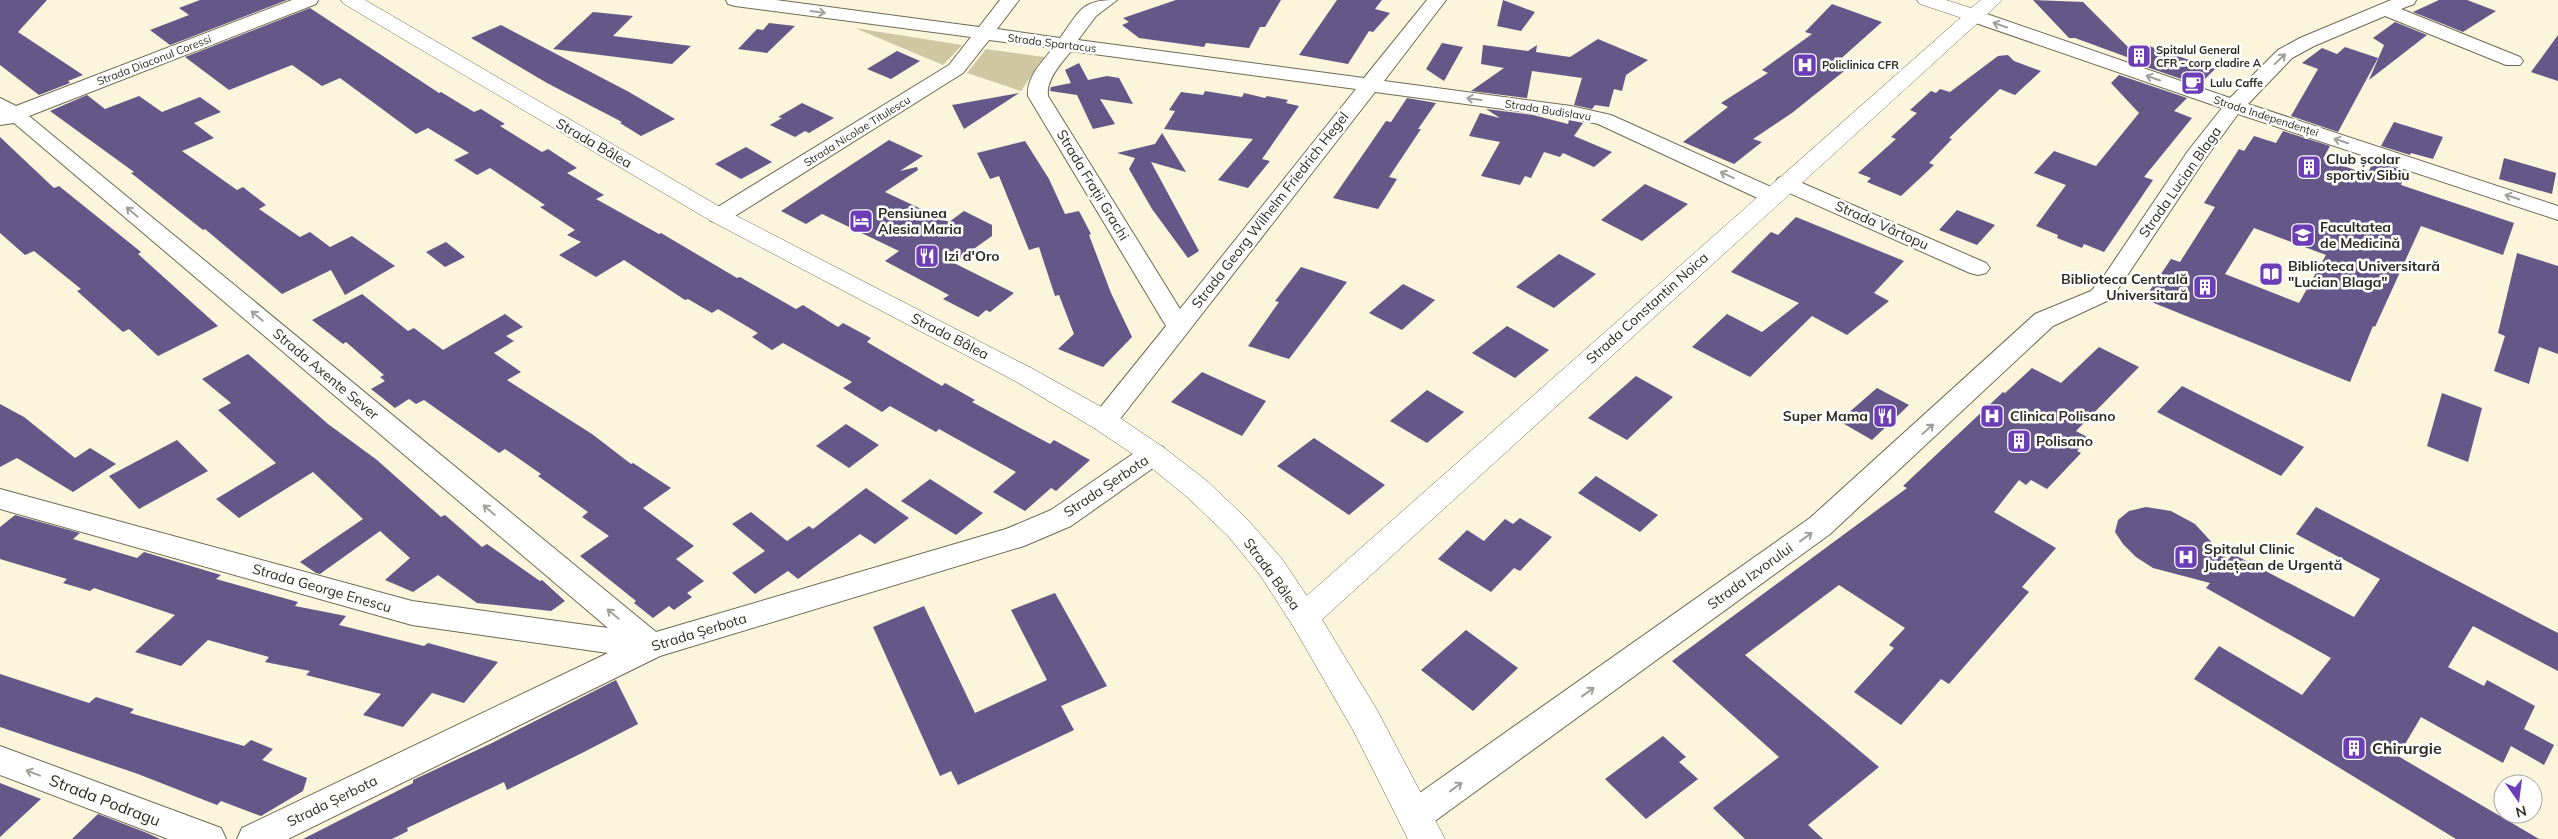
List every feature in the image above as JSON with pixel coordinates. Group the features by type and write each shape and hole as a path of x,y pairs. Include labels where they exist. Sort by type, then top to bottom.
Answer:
{"main road":[{"name":"Strada Bâlea","path":"351,0 720,216 1024,375 1104,420 1153,454 1197,489 1238,528 1270,567 1304,617 1365,720 1426,831"},
{"path":"1927,0 1983,8"},
{"name":"Strada Constantin Noica","path":"1304,617 1983,8"}],"street":[{"name":"Strada Diaconul Coressi","path":"5,112 308,0"},
{"name":"Strada Spartacus","path":"735,0 1369,86"},
{"path":"984,35 1010,0"},
{"path":"1066,45 1089,12 1108,0"},
{"name":"Strada Georg Wilhelm Friedrich Hegel","path":"1104,420 1437,0"},
{"name":"Strada Lucian Blaga","path":"2062,312 2099,296 2110,284 2196,156 2234,106 2284,54 2307,42 2407,0"},
{"name":"Strada Independenței","path":"1983,8 2234,106 2558,212"},
{"path":"2386,10 2513,61"},
{"name":"Strada Nicolae Titulescu","path":"720,216 956,69 984,35"},
{"name":"Strada Frații Grachi","path":"1066,45 1041,78 1037,88 1038,96 1178,326"},
{"name":"Strada Budislavu","path":"1369,86 1588,115 1604,119 1779,189"},
{"name":"Strada Axente Sever","path":"5,112 651,646"},
{"name":"Strada Vârtopu","path":"1779,189 1978,268"},
{"name":"Strada Izvorului","path":"1426,831 1820,526 2044,320 2062,312"},
{"name":"Strada Șerbota","path":"254,839 651,646 1014,538 1061,518 1096,496 1153,454"},
{"name":"Strada George Enescu","path":"0,499 412,614 651,646"},
{"name":"Strada Podragu","path":"0,760 209,839"}],"shaded area":[{"path":"855,28 962,45 943,65"},
{"path":"986,49 1044,57 1021,91 967,73"}],"building":[{"path":"0,0 47,0 18,32 83,75 68,81 70,83 39,95 0,65"},
{"path":"200,0 287,0 170,45 150,30 189,15 179,8"},
{"path":"1176,0 1281,0 1265,27 1260,27 1249,48 1206,43 1204,47 1139,38 1122,25 1129,22 1123,18"},
{"path":"1337,0 1382,0 1375,9 1390,13 1373,32 1369,31 1348,64 1299,55"},
{"path":"1503,0 1535,12 1521,31 1497,26"},
{"path":"2033,0 2083,2 2138,57 2149,46 2215,69 2199,85 2132,62 2135,60 2075,38 2069,38"},
{"path":"2439,0 2467,0 2496,11 2463,32 2413,12"},
{"path":"1832,4 1882,22 1836,63 1848,68 1792,113 1753,139 1762,142 1734,164 1683,142 1728,107 1721,103 1768,73 1762,70 1812,34 1805,32"},
{"path":"310,8 439,93 441,92 474,112 481,109 505,124 500,126 542,152 548,149 577,168 567,173 604,195 596,199 659,234 661,233 737,278 740,277 796,309 803,305 838,327 843,323 871,338 867,342 942,386 945,383 975,400 972,402 1050,444 1054,440 1090,460 1056,491 1051,488 1025,511 993,492 1016,472 939,429 936,432 890,406 882,412 843,388 852,382 783,343 772,350 752,337 758,333 718,309 712,313 688,299 685,300 624,260 596,277 559,255 581,242 567,235 575,230 540,207 545,205 490,168 477,175 454,160 469,153 428,128 416,134 340,78 322,86 292,65 229,90 185,57"},
{"path":"593,12 633,16 613,36 691,46 672,64 553,49"},
{"path":"2395,22 2427,35 2369,80 2384,45 2373,38"},
{"path":"769,23 795,26 767,53 738,49 757,29 763,30"},
{"path":"501,25 629,92 675,119 641,136 620,123 622,122 547,83 471,38"},
{"path":"2558,35 2558,81 2531,72"},
{"path":"1598,39 1648,60 1626,75 1622,91 1614,89 1609,107 1595,105 1592,109 1574,105 1582,78 1532,71 1527,98 1471,91 1504,68 1481,64 1483,45 1528,51 1537,45 1536,52 1570,57"},
{"path":"1442,43 1463,47 1444,81 1426,69"},
{"path":"2345,47 2378,58 2338,132 2291,116 2318,69 2302,63 2322,48 2337,54"},
{"path":"897,51 920,61 891,79 867,69"},
{"path":"2008,55 2014,61 2041,71 2015,95 2000,89 1949,138 1952,139 1929,163 1934,165 1901,196 1867,182 1871,178 1858,173 1896,139 1891,137 1917,113 1910,110 1931,91 1936,93 1940,89 1950,92 1998,56"},
{"path":"1079,63 1088,80 1107,76 1119,78 1133,104 1100,99 1115,124 1093,129 1077,95 1050,91 1051,87 1071,83 1065,70"},
{"path":"2119,75 2187,98 2174,111 2192,118 2144,177 2153,180 2104,252 2084,244 2082,248 2057,238 2058,235 2036,226 2066,185 2034,173 2054,151 2096,166 2139,113 2111,83"},
{"path":"1205,91 1242,97 1244,93 1265,98 1267,96 1288,100 1286,103 1299,106 1262,159 1270,161 1248,188 1218,180 1253,139 1164,129 1175,111 1169,110 1181,92 1203,95"},
{"path":"1019,93 964,129 952,105"},
{"path":"87,95 105,109 139,96 162,112 200,97 221,112 194,123 214,138 182,151 237,190 243,187 266,205 259,209 300,237 310,232 330,247 352,236 395,266 345,295 331,270 282,294 205,229 203,230 131,173 134,172 50,111"},
{"path":"1407,98 1436,103 1389,177 1397,179 1378,209 1333,198 1386,121 1391,122"},
{"path":"802,103 834,118 809,133 805,131 795,137 770,125 782,118 778,117"},
{"path":"1486,109 1533,115 1568,124 1569,120 1583,123 1574,136 1612,152 1594,167 1563,153 1560,157 1544,152 1531,178 1525,176 1520,185 1481,176 1500,142 1469,136 1480,113 1500,118"},
{"path":"2394,122 2443,137 2433,159 2411,153 2410,155 2381,146"},
{"name":"Biblioteca Centrală Universitară","path":"2283,131 2330,146 2323,159 2367,174 2374,161 2405,171 2401,185 2514,223 2503,255 2421,226 2375,327 2373,326 2350,382 2144,299 2171,259 2180,262 2215,207 2204,203 2239,149 2244,151 2254,136 2276,143","holes":["2254,228 2326,255 2299,303 2225,274"]},
{"path":"1162,133 1186,172 1151,162 1199,251 1188,258 1152,209 1129,169 1135,158 1117,153 1155,144"},
{"path":"0,137 54,188 59,186 141,252 138,254 218,326 158,356 129,329 123,332 77,291 81,289 34,251 25,255 0,233"},
{"path":"889,140 923,156 900,171 917,167 918,170 885,192 949,222 964,211 992,225 992,236 954,263 1014,293 990,312 986,310 978,317 943,299 949,295 885,261 899,251 822,214 806,224 781,211"},
{"path":"1025,141 1049,179 1065,214 1079,211 1091,234 1089,235 1111,293 1132,337 1103,367 1058,349 1074,334 1059,295 1055,296 1039,247 1029,250 999,176 990,179 977,153"},
{"path":"746,147 772,162 741,179 715,164"},
{"path":"2504,158 2556,173 2552,194 2499,179"},
{"path":"1645,184 1688,204 1642,241 1601,220"},
{"path":"1957,210 1995,225 1977,245 1939,230"},
{"path":"1796,217 1904,261 1874,293 1889,301 1847,335 1812,316 1750,377 1692,347 1727,314 1762,332 1799,303 1731,272 1771,232 1778,235"},
{"path":"446,242 465,257 445,267 426,252"},
{"path":"2517,253 2558,266 2558,354 2539,347 2529,384 2494,371 2505,336 2498,333"},
{"path":"1559,254 1596,274 1554,308 1516,287"},
{"path":"1301,267 1347,282 1289,359 1248,346 1279,302 1275,301"},
{"path":"1403,284 1435,300 1402,330 1369,313"},
{"path":"362,294 408,331 414,328 443,350 505,314 523,327 506,336 514,341 494,353 521,372 507,380 592,434 631,464 633,463 671,488 643,508 694,546 676,559 704,581 687,593 692,597 674,610 669,606 653,618 634,603 636,601 580,556 609,536 582,517 588,512 538,476 541,474 505,449 499,453 424,400 416,404 409,399 395,408 371,389 385,381 380,377 384,375 346,342 343,344 312,320"},
{"path":"1507,326 1549,350 1515,378 1472,353"},
{"path":"2099,347 2139,367 2076,431 2089,438 2077,451 2081,453 2047,489 2031,480 2026,485 2019,480 1994,512 2056,548 2022,587 2029,592 1949,684 1941,679 1901,725 1854,692 1894,648 1889,645 1905,628 1839,585 1745,655 1879,767 1808,825 1823,839 1745,839 1713,808 1779,757 1672,661 1907,488 1903,486 2003,392 2005,393 2032,368 2061,383"},
{"path":"248,354 328,424 377,460 441,517 445,515 482,547 487,544 540,581 542,580 565,601 551,611 477,603 438,575 413,592 385,580 410,558 380,531 320,574 316,573 300,562 363,519 313,472 239,518 216,499 276,463 218,410 231,403 202,379"},
{"path":"1202,372 1266,401 1242,436 1171,402"},
{"path":"1636,376 1673,397 1627,440 1588,418"},
{"path":"2182,386 2304,447 2281,476 2157,412"},
{"path":"1877,388 1909,405 1872,440 1839,421"},
{"path":"1427,390 1464,412 1427,443 1390,421"},
{"path":"2442,393 2482,408 2468,462 2427,446"},
{"path":"0,404 24,417 75,458 90,448 116,464 73,492 17,458 0,467"},
{"path":"846,424 879,445 849,468 816,446"},
{"path":"1314,438 1385,485 1349,515 1277,466"},
{"path":"177,440 208,471 139,509 109,476"},
{"path":"1596,476 1658,515 1640,532 1578,493"},
{"path":"930,479 983,513 956,535 901,501"},
{"path":"866,488 909,518 875,544 860,534 798,579 788,571 755,594 732,573 765,551 732,524 751,512 787,541 809,526 813,529"},
{"path":"2146,507 2171,511 2195,524 2228,560 2233,554 2354,617 2380,579 2296,534 2316,507 2558,633 2558,671 2473,626 2448,667 2484,686 2487,680 2535,706 2524,729 2554,745 2544,765 2511,746 2503,763 2421,717 2398,756 2493,812 2493,824 2514,824 2539,839 2456,839 2194,679 2219,646 2302,695 2331,658 2206,588 2210,583 2153,568 2136,557 2123,544 2115,532 2118,520 2129,511"},
{"path":"15,515 80,533 73,539 137,558 144,552 221,575 216,579 298,602 295,606 346,616 339,625 424,646 428,643 498,662 464,703 432,693 403,727 363,715 381,694 306,675 310,671 265,662 269,657 208,640 181,666 135,652 175,615 94,588 90,591 63,583 67,579 0,559 0,527"},
{"path":"1520,518 1552,537 1520,571 1514,568 1491,592 1438,559 1467,530 1484,541 1505,519 1513,524"},
{"path":"1055,593 1107,686 1061,706 1074,730 958,785 951,771 940,776 873,627 924,606 975,713 1047,680 1011,610"},
{"path":"1466,630 1518,668 1473,711 1421,670"},
{"path":"0,674 89,703 96,697 134,709 130,713 244,746 251,740 273,749 262,760 307,778 303,791 261,816 221,801 217,805 138,774 0,727"},
{"path":"616,680 638,724 582,753 507,790 504,782 407,828 408,831 392,839 303,839 413,783 413,780 490,744"},
{"path":"1663,736 1686,757 1679,762 1698,779 1646,819 1605,779"},
{"path":"0,783 41,799 0,837"},
{"path":"98,814 147,833 160,839 72,839"}],"place":[{"name":"Spitalul General CFR - corp cladire A","path":"2139,56"},
{"name":"Policlinica CFR","path":"1805,65"},
{"name":"Lulu Caffe","path":"2193,83"},
{"name":"Club școlar sportiv Sibiu","path":"2309,167"},
{"name":"Pensiunea Alesia Maria","path":"861,221"},
{"name":"Facultatea de Medicină","path":"2303,235"},
{"name":"Izi d'Oro","path":"927,256"},
{"name":"Biblioteca Universitară \"Lucian Blaga\"","path":"2271,274"},
{"name":"Biblioteca Centrală Universitară","path":"2205,287"},
{"name":"Super Mama","path":"1885,416"},
{"name":"Clinica Polisano","path":"1992,416"},
{"name":"Polisano","path":"2019,441"},
{"name":"Spitalul Clinic Județean de Urgentă","path":"2186,557"},
{"name":"Chirurgie","path":"2354,748"}]}
